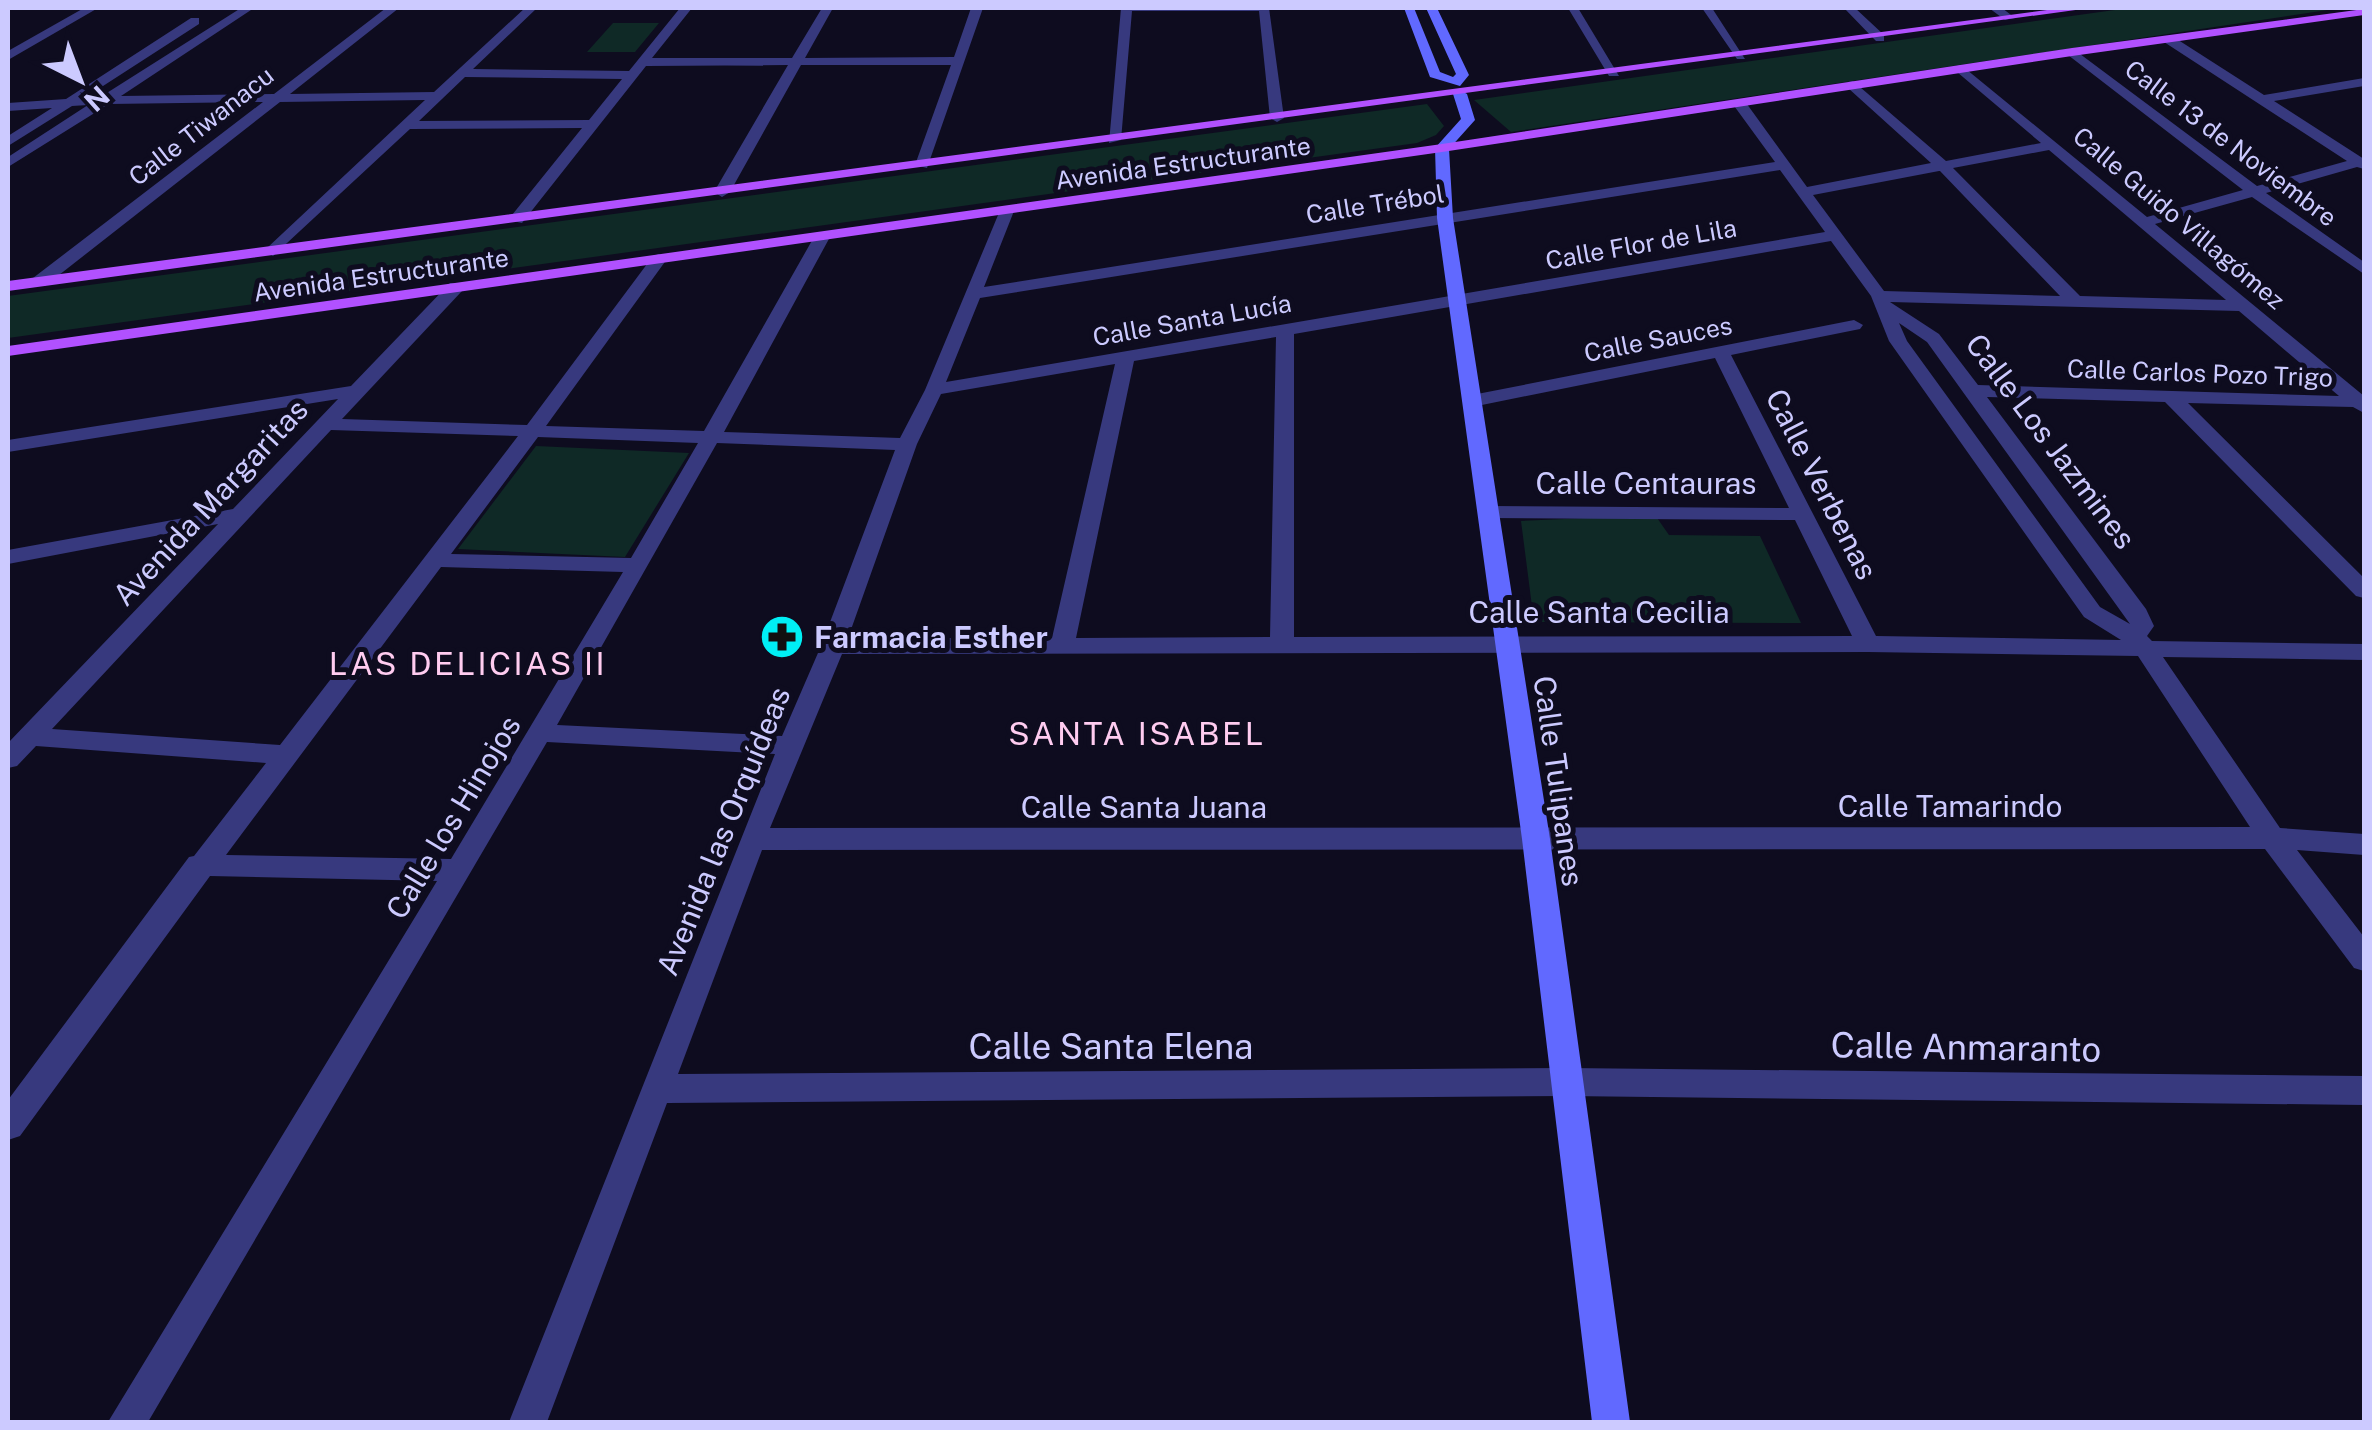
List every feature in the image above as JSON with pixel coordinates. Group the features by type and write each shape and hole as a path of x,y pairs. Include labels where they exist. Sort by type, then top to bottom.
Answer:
{"main road":[{"name":"Avenida Estructurante","path":"8,286 1278,118 1457,88 1614,73 2084,8"},
{"name":"Avenida Estructurante","path":"8,352 2364,12"}],"street":[{"path":"8,56 92,8"},
{"path":"8,164 248,8"},
{"name":"Calle Tiwanacu","path":"38,282 393,8"},
{"path":"273,250 531,8"},
{"path":"516,220 686,8"},
{"path":"722,192 828,8"},
{"path":"922,165 977,8"},
{"path":"1114,140 1126,8 1264,8 1278,118"},
{"path":"1409,8 1435,74 1457,88 1468,112 1466,126 1442,148"},
{"path":"1432,8 1462,72 1457,88"},
{"path":"1573,8 1614,73"},
{"path":"1707,8 1741,56"},
{"path":"1849,8 1880,38"},
{"path":"1994,8 2009,18"},
{"path":"8,142 201,17"},
{"path":"2168,39 2362,163"},
{"name":"Calle 13 de Noviembre","path":"2072,52 2255,192 2364,269"},
{"path":"644,62 956,61"},
{"name":"Calle Guido Villagómez","path":"1961,69 2363,404"},
{"path":"461,73 630,76"},
{"path":"2265,98 2364,82"},
{"path":"1852,86 1945,168 2073,299"},
{"path":"8,107 105,100 436,96"},
{"name":"Calle Los Jazmines","path":"1739,103 1880,300 1898,341 2092,612 2138,640 2272,838 2364,959"},
{"path":"406,125 592,124"},
{"path":"1803,192 1945,168 2052,144"},
{"name":"Calle Tulipanes","path":"1442,148 1445,218 1536,839 1611,1422"},
{"path":"2145,222 2362,163"},
{"name":"Calle Trébol","path":"971,294 1786,166"},
{"name":"Avenida las Orquídeas","path":"528,1422 752,839 833,646 907,444 934,390 1006,211"},
{"name":"Calle Flor de Lila","path":"1458,302 1832,236"},
{"name":"Calle los Hinojos","path":"126,1422 543,732 714,436 822,237"},
{"path":"8,1125 283,754 534,432 659,259"},
{"name":"Avenida Margaritas","path":"8,759 456,288"},
{"path":"1880,300 2073,299 2247,306"},
{"name":"Calle Los Jazmines","path":"1880,300 1934,338 2138,614 2142,626 2138,640"},
{"name":"Calle Santa Lucía","path":"934,390 1458,302"},
{"name":"Calle Sauces","path":"1472,401 1854,326"},
{"path":"1282,646 1285,329"},
{"name":"Calle Verbenas","path":"1721,352 1868,644"},
{"path":"1062,646 1126,356"},
{"path":"8,446 356,391"},
{"name":"Calle Carlos Pozo Trigo","path":"1974,392 2363,404"},
{"path":"2171,397 2364,591"},
{"path":"326,424 907,444"},
{"name":"Calle Centauras","path":"1490,512 1803,514"},
{"path":"8,557 240,514"},
{"path":"431,560 639,565"},
{"name":"Calle Santa Cecilia","path":"833,646 2138,640 2364,652"},
{"path":"543,732 791,746"},
{"path":"30,736 283,754"},
{"name":"Calle Tamarindo","path":"1536,839 2272,838 2364,844"},
{"name":"Calle Santa Juana","path":"752,839 1536,839"},
{"path":"199,865 458,870"},
{"name":"Calle Santa Elena","path":"655,1089 1567,1082"},
{"name":"Calle Anmaranto","path":"1567,1082 2364,1091"}],"green space":[{"path":"2129,8 2341,8 1511,132 1474,100"},
{"path":"613,23 659,23 635,52 587,52"},
{"path":"1427,104 1444,126 1436,135 1417,143 8,338 8,296"},
{"path":"536,446 689,453 625,557 458,549"},
{"path":"1655,515 1669,535 1760,536 1801,623 1534,622 1521,521"}],"place":[{"name":"Farmacia Esther","path":"782,637"}],"district":[{"name":"LAS DELICIAS II","path":"468,663"},
{"name":"SANTA ISABEL","path":"1137,733"}]}
